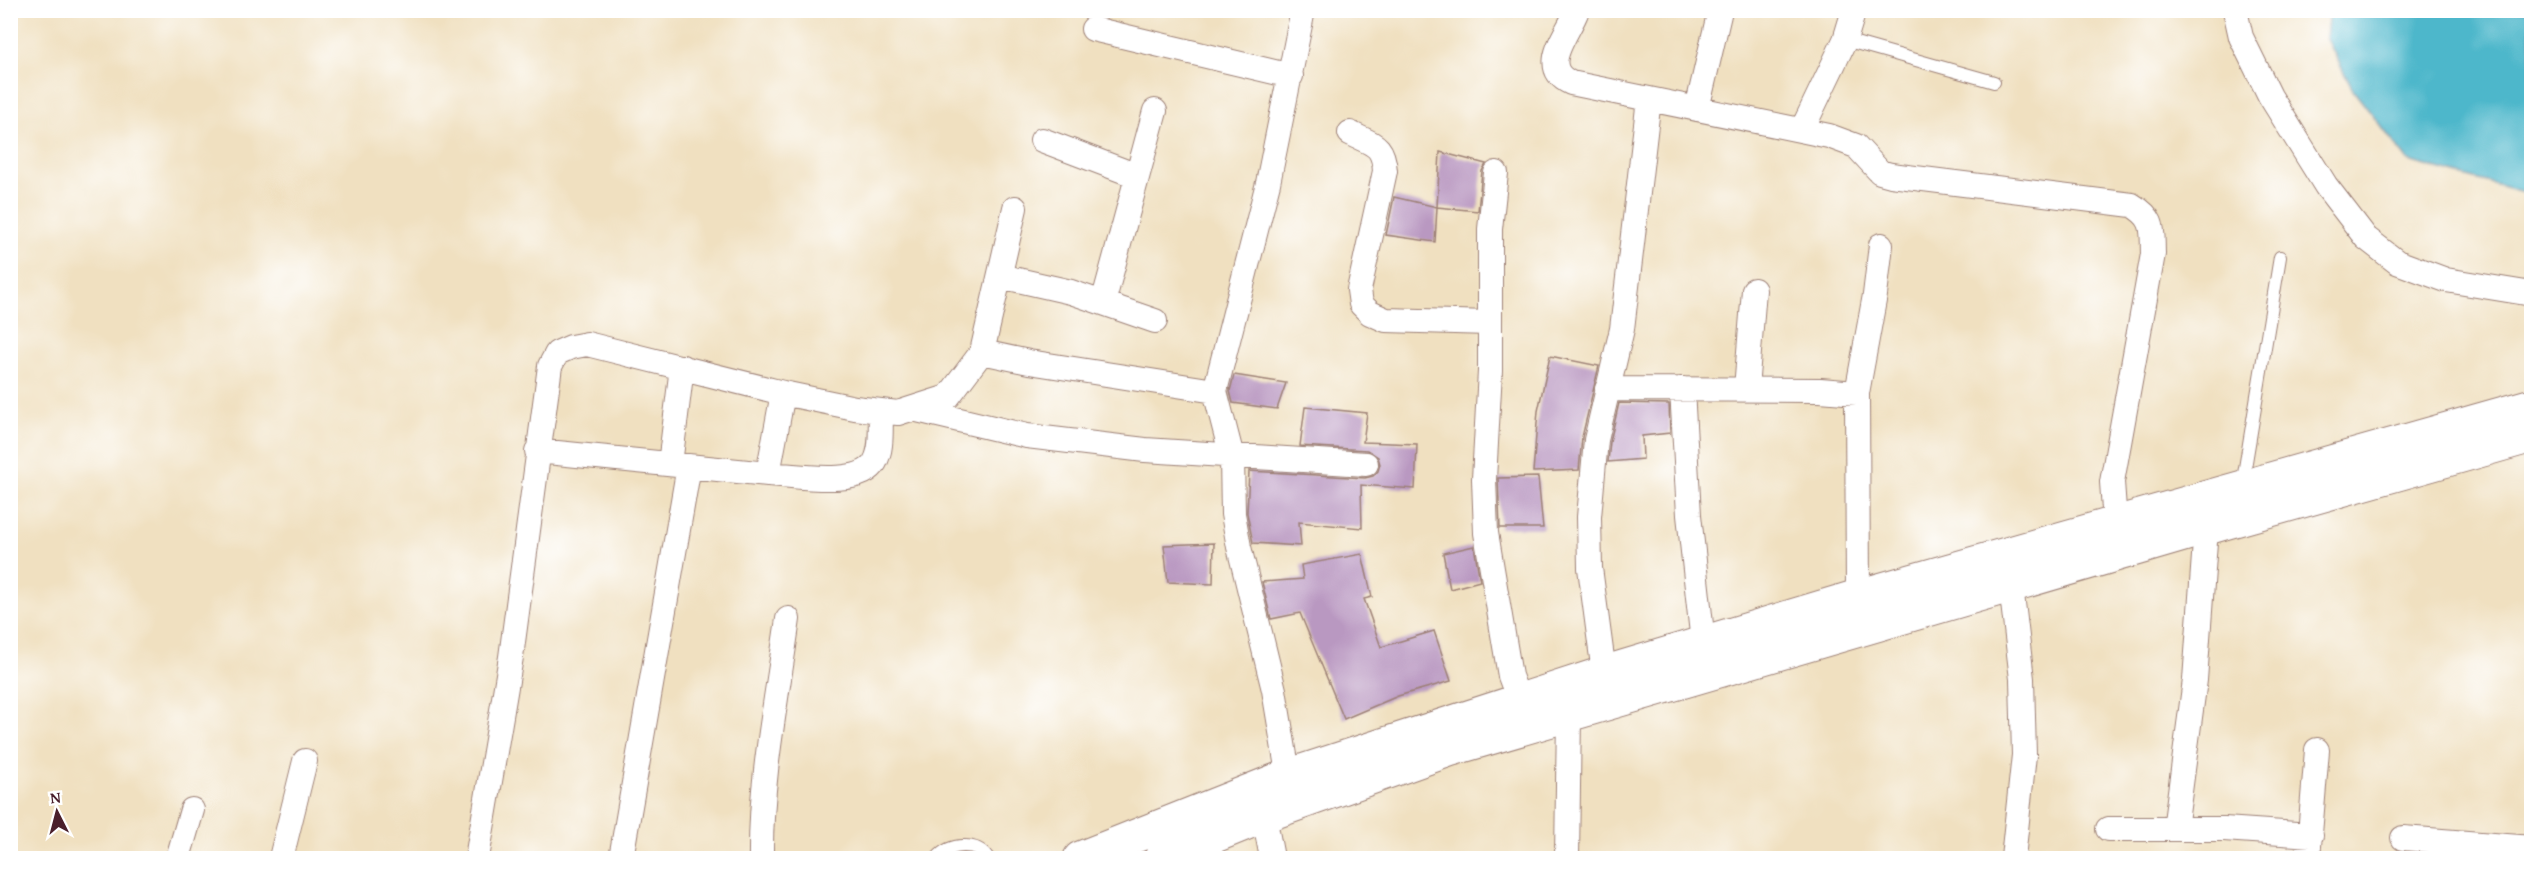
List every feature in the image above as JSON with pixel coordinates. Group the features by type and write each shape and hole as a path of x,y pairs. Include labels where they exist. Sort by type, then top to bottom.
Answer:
{"main road":[{"path":"1161,858 1264,816 1291,790 1519,700 1858,596 2532,405"},
{"path":"1080,858 1291,790 1449,750 2206,528 2532,436"}],"street":[{"path":"1291,790 1274,690 1233,514 1232,457 1215,391 1268,183 1303,10"},
{"path":"1577,10 1554,59 1554,70 1561,79 1571,83 1829,136 1856,146 1880,172 1891,175 2133,205 2146,213 2152,225 2152,254 2112,482 2115,523"},
{"path":"1697,109 1720,10"},
{"path":"1802,130 1845,40 1854,10"},
{"path":"2235,10 2241,37 2270,96 2326,186 2366,238 2397,262 2446,280 2532,294"},
{"path":"1093,29 1291,76"},
{"path":"1604,673 1590,568 1589,517 1596,440 1622,329 1650,99"},
{"path":"1103,303 1155,111"},
{"path":"1350,133 1379,148 1384,155 1384,171 1359,290 1361,304 1370,313 1386,320 1489,323"},
{"path":"1042,140 1137,176"},
{"path":"1496,173 1490,229 1490,371 1484,478 1486,532 1509,668 1519,700"},
{"path":"477,858 511,657 550,366 557,353 587,344 783,393 855,408 898,413 913,410 948,397 982,352 1015,208"},
{"path":"1858,596 1857,393 1875,295 1881,245"},
{"path":"1000,276 1071,292 1155,321"},
{"path":"1746,389 1754,290"},
{"path":"982,352 1029,362 1215,391"},
{"path":"621,858 680,465 682,367"},
{"path":"1607,389 1820,390 1857,393"},
{"path":"1682,389 1689,515 1703,643"},
{"path":"768,474 783,393"},
{"path":"913,410 1027,436 1145,450 1366,464"},
{"path":"537,451 768,474 850,478 865,474 875,462 880,447 880,411"},
{"path":"2175,829 2195,680 2206,528"},
{"path":"2011,586 2022,679 2024,755 2013,858"},
{"path":"760,858 760,830 788,619"},
{"path":"1568,858 1569,714"},
{"path":"2308,858 2317,750"},
{"path":"281,858 305,761"},
{"path":"178,858 192,810"},
{"path":"1264,816 1272,858"},
{"path":"2108,829 2175,829 2311,835"},
{"path":"2403,838 2532,848"}],"lane":[{"path":"1845,40 1994,82"},
{"path":"2242,487 2280,257"},
{"path":"937,858 943,852 958,847 973,847 983,851 988,858"}],"water":[{"path":"2329,11 2531,11 2531,194 2408,161 2353,90 2326,37"}],"building":[{"path":"1440,152 1486,164 1482,171 1478,211 1437,207"},
{"path":"1394,197 1437,207 1435,242 1386,235"},
{"path":"1550,356 1599,366 1582,437 1579,470 1533,472 1538,411"},
{"path":"1234,375 1286,383 1277,409 1233,403 1230,391"},
{"path":"1619,403 1669,404 1670,433 1642,436 1643,459 1608,462"},
{"path":"1305,407 1367,413 1363,442 1417,444 1415,489 1361,485 1362,528 1299,522 1301,546 1253,543 1247,513 1249,471 1365,478 1373,476 1378,471 1380,464 1378,457 1367,450 1300,446"},
{"path":"1538,477 1543,528 1500,528 1498,478"},
{"path":"1214,543 1213,584 1168,582 1164,545"},
{"path":"1474,546 1480,581 1450,589 1443,553"},
{"path":"1362,554 1372,597 1364,599 1381,647 1434,631 1451,681 1398,696 1344,719 1300,613 1271,619 1262,582 1303,579 1301,565"}]}
